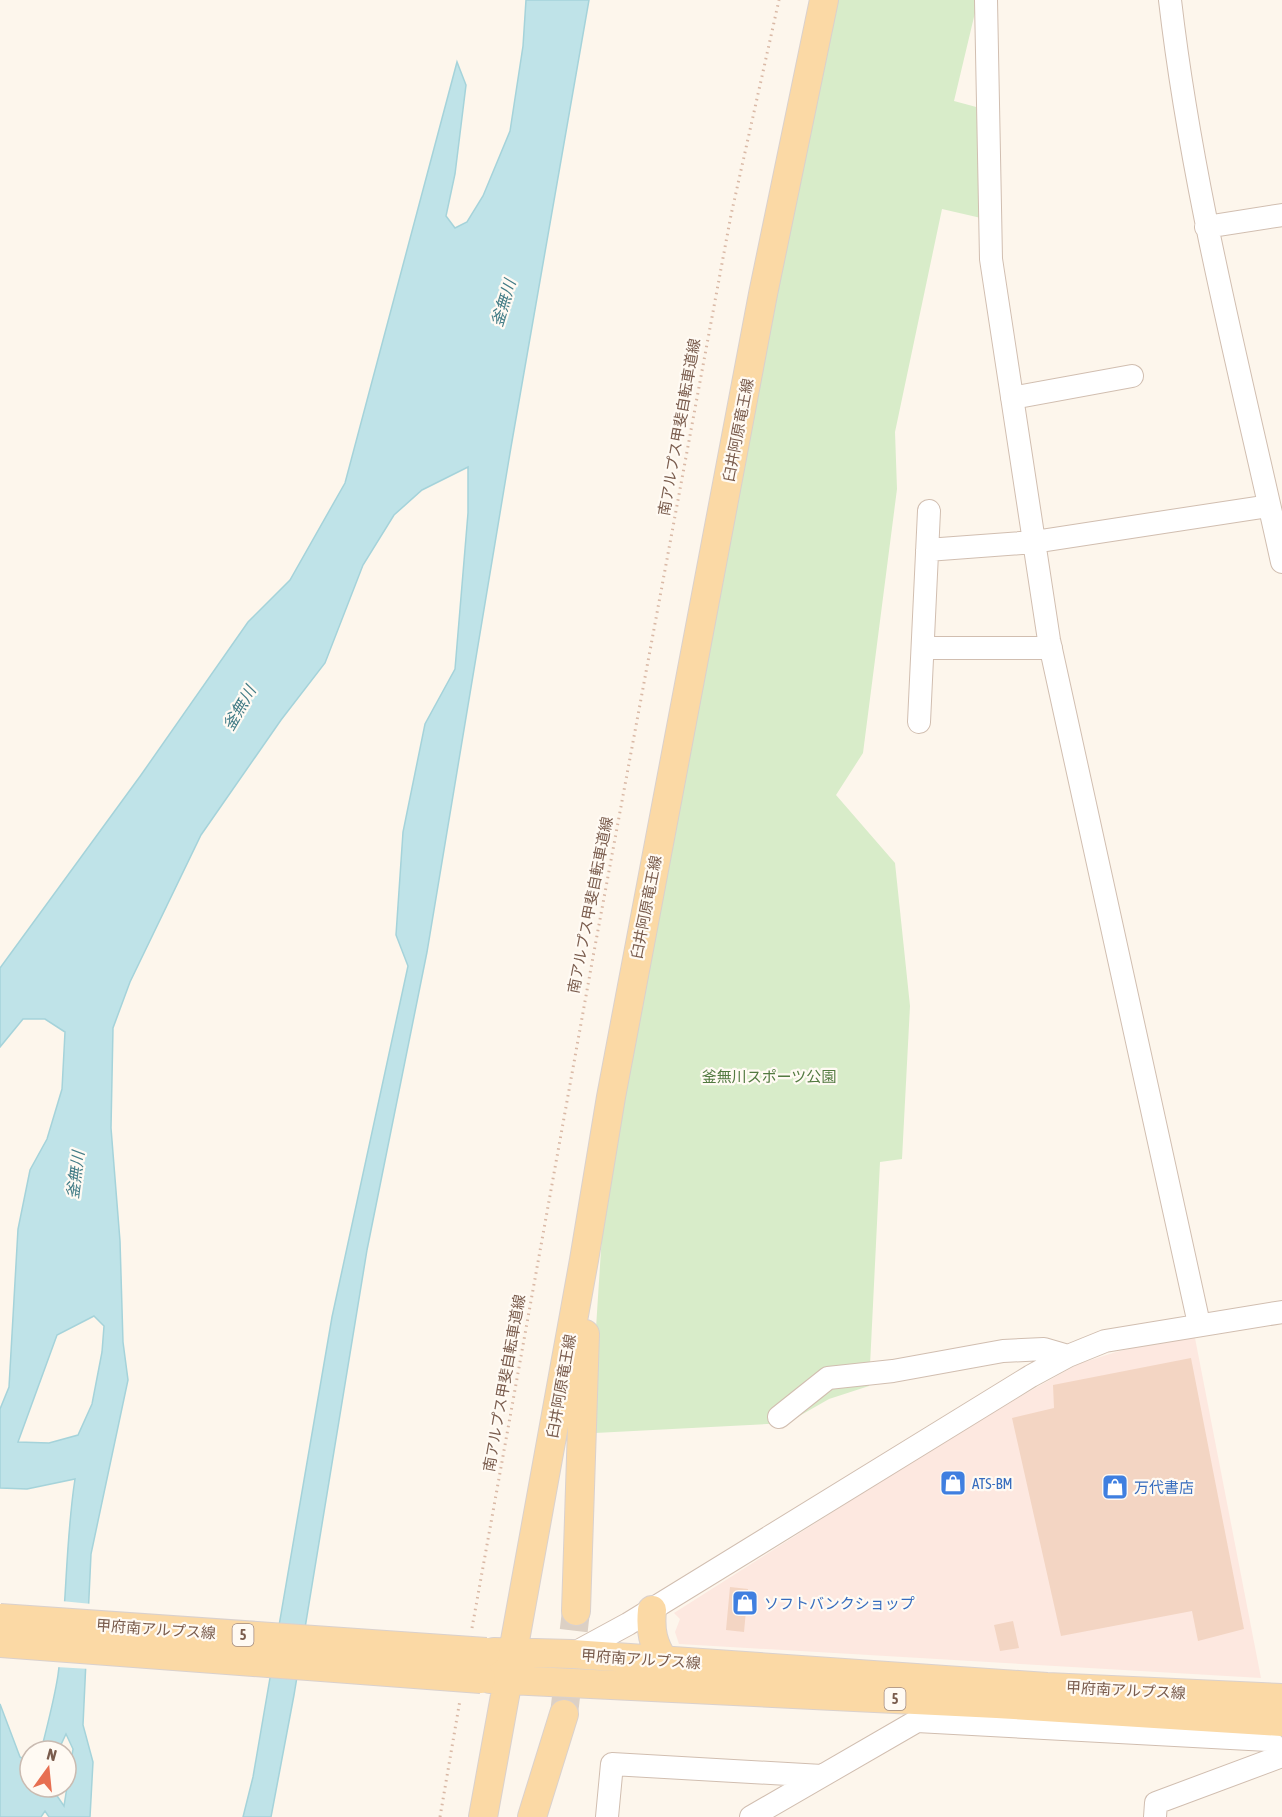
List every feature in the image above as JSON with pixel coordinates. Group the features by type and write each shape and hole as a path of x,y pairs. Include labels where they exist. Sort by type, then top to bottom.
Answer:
{"main road":[{"name":"臼井阿原竜王線","path":"483,1817 487,1665 584,1260 610,1096 764,294 824,0"},
{"path":"576,1611 586,1314 584,1260"},
{"path":"652,1610 650,1625 652,1638 664,1661"},
{"name":"甲府南アルプス線","path":"0,1618 487,1665 1017,1706 1282,1722"},
{"name":"甲府南アルプス線","path":"0,1642 487,1665 572,1654 1047,1687 1282,1698"},
{"path":"532,1817 564,1714"}],"street":[{"path":"986,0 991,260 1051,648 1199,1324"},
{"path":"1170,0 1178,66 1206,227 1274,512 1282,562"},
{"path":"1206,227 1282,215"},
{"path":"1012,398 1132,376"},
{"path":"919,722 929,511"},
{"path":"927,550 1034,542 1274,512"},
{"path":"923,648 1051,648"},
{"path":"572,1654 652,1610 1031,1376 1068,1356 1105,1341 1282,1312"},
{"path":"779,1417 828,1378 893,1371 1004,1351 1044,1349 1068,1356"},
{"path":"751,1817 917,1721 1269,1740 1282,1754 1156,1803 1155,1817"},
{"path":"608,1817 612,1764 822,1776"}],"path":[{"name":"南アルプス甲斐自転車道線","path":"440,1817 487,1665 593,957 730,215 779,0"}],"shaded area":[{"path":"1195,1338 1261,1678 679,1644 675,1632 680,1619 674,1613 968,1426 1078,1364 1161,1341"}],"green space":[{"name":"釜無川スポーツ公園","path":"836,0 978,0 954,101 980,108 981,218 942,209 895,432 897,489 863,753 836,795 895,863 910,1006 902,1159 880,1162 869,1386 829,1399 787,1423 595,1433 594,1359 603,1219 683,764"}],"water":[{"name":"釜無川","path":"526,0 589,0 511,447 427,952 367,1250 294,1695 271,1817 243,1817 253,1777 332,1317 408,966 396,935 403,832 425,724 455,669 468,513 468,467 422,490 394,515 363,565 325,663 281,720 201,835 130,982 113,1028 111,1128 120,1241 123,1342 128,1380 91,1554 83,1725 93,1762 90,1817 49,1817 45,1811 41,1817 0,1817 0,1704 18,1752 18,1799 59,1799 64,1806 65,1799 78,1799 78,1739 68,1739 66,1734 64,1739 44,1739 58,1675 69,1527 75,1479 27,1489 0,1488 0,1409 9,1387 18,1229 30,1170 47,1139 62,1089 65,1032 45,1019 23,1019 0,1047 0,968 141,775 248,622 290,580 345,483 457,62 466,85 455,174 446,216 455,228 467,222 483,196 510,131 523,46","holes":["94,1316 104,1326 102,1352 92,1404 78,1435 49,1443 18,1442 57,1335"]}],"pier":[{"path":"61,1601 92,1604 90,1669 56,1667"}],"building":[{"path":"1191,1358 1244,1629 1198,1641 1192,1611 1061,1636 1012,1418 1054,1408 1053,1385"},
{"path":"730,1587 748,1589 744,1632 726,1630"},
{"path":"1013,1621 1019,1648 1000,1651 994,1625"}],"tunnel":[{"path":"564,1714 576,1611"}],"place":[{"name":"ATS-BM","path":"953,1483"},
{"name":"万代書店","path":"1115,1487"},
{"name":"ソフトバンクショップ","path":"745,1603"}]}
